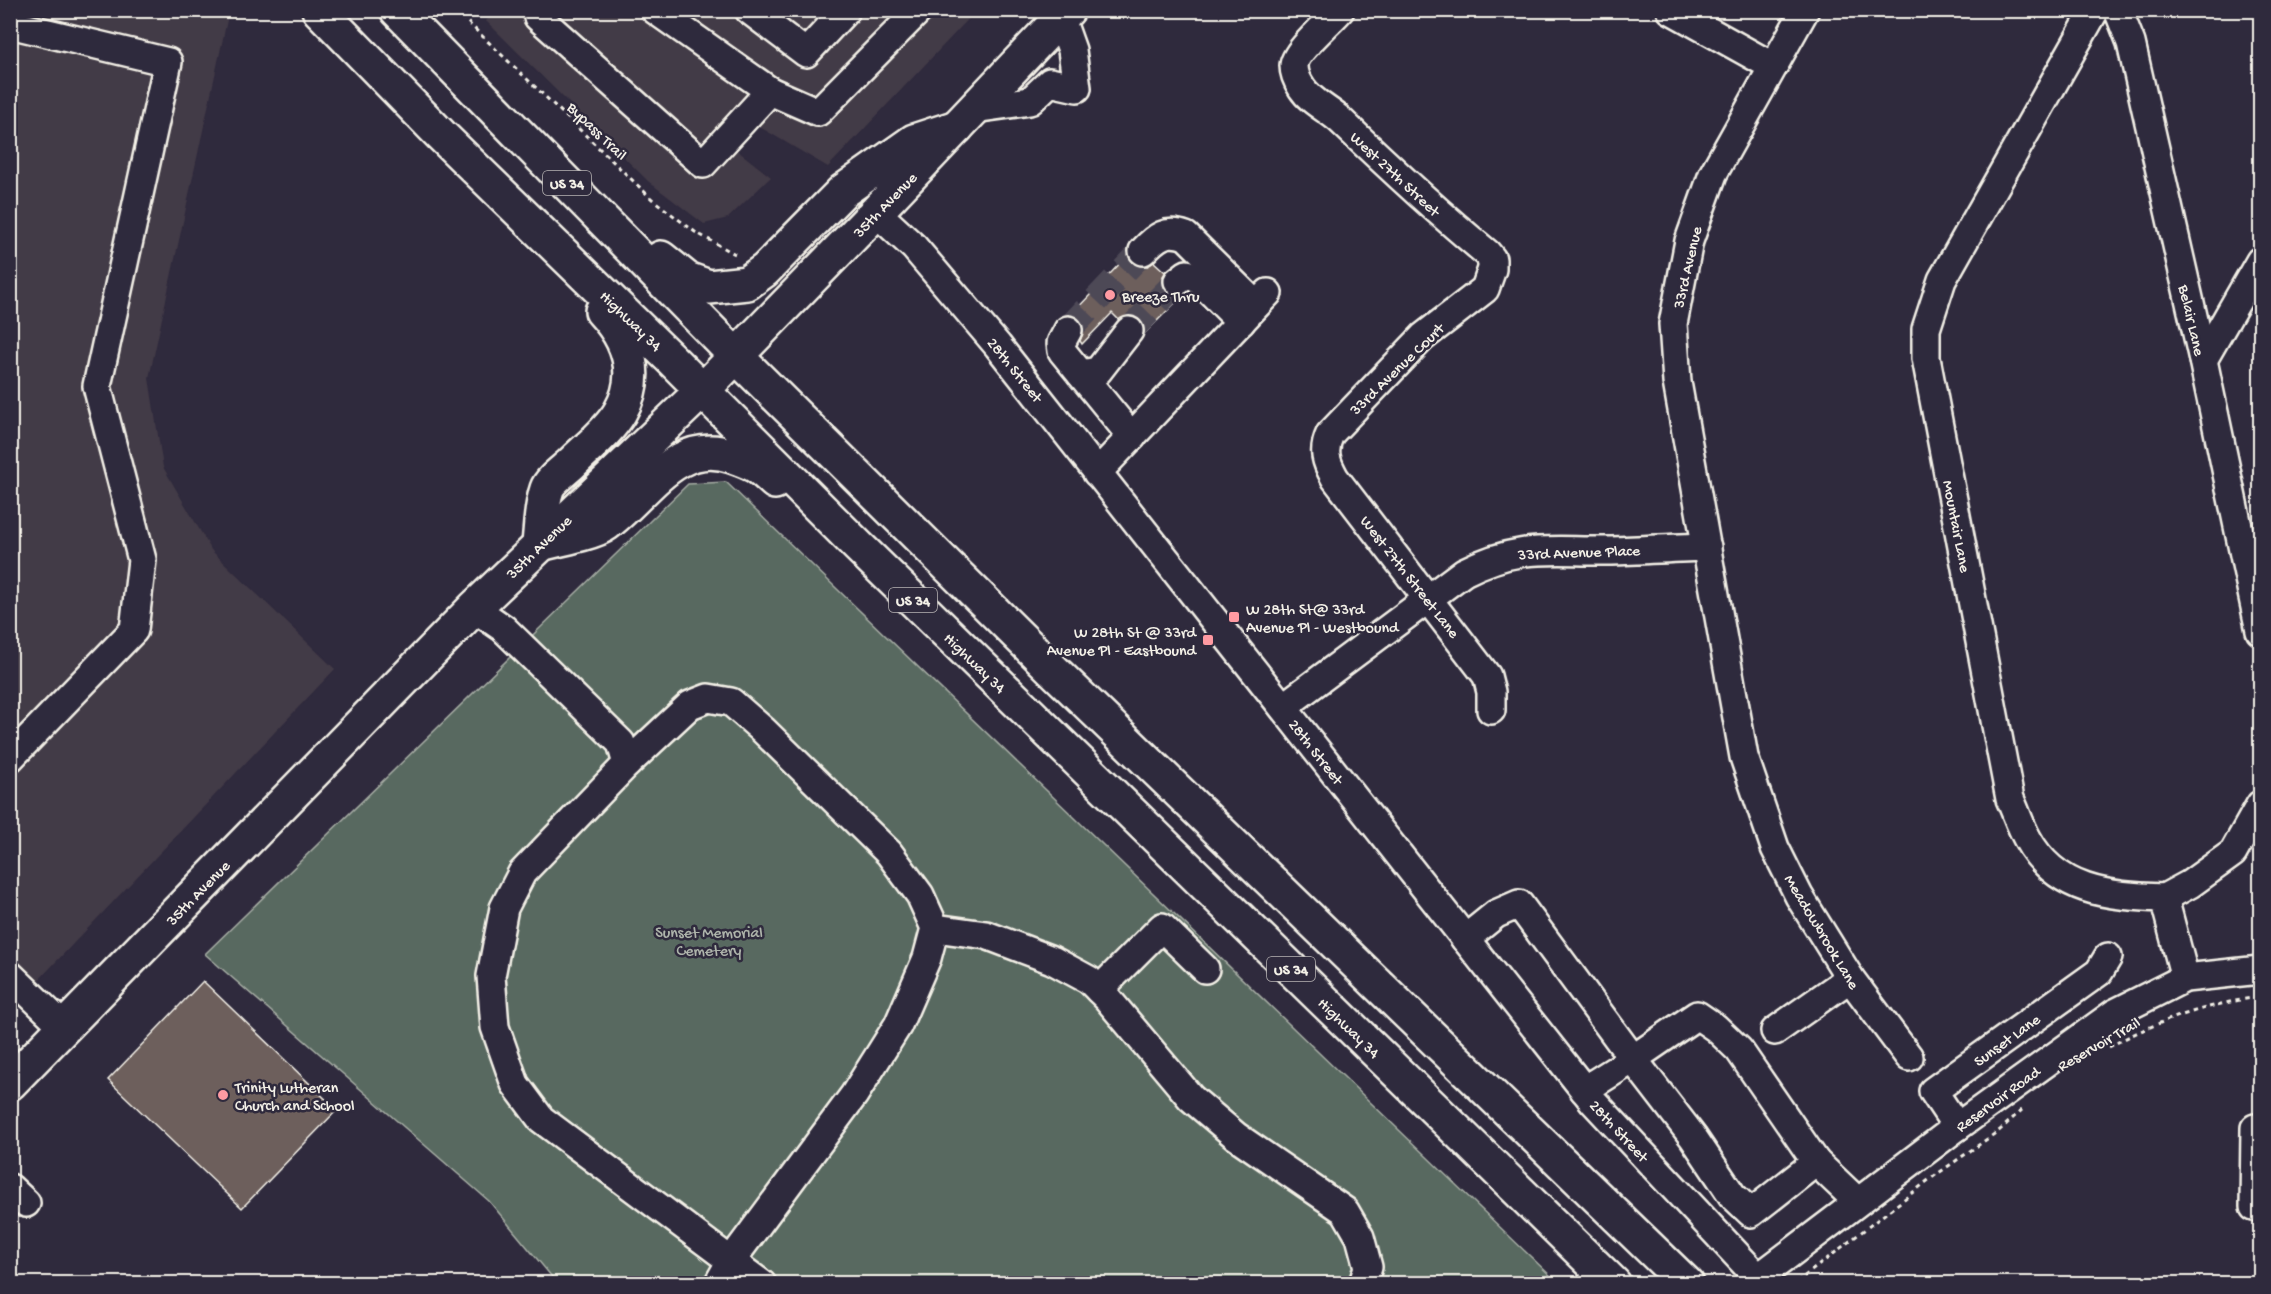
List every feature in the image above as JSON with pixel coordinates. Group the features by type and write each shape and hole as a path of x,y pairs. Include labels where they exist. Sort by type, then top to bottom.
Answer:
{"main road":[{"name":"Highway 34","path":"319,10 441,135 703,390 858,546 1614,1284"},
{"name":"US 34","path":"397,10 736,356 1054,671 1687,1284"},
{"path":"415,10 670,267 687,279 709,287 747,282 765,270 843,191 914,141 966,118"},
{"name":"35th Avenue","path":"10,1083 474,608 703,390 1064,15"},
{"path":"441,135 457,158 611,321 629,354 632,369 629,392 619,413 605,431 547,488 539,544 604,526 670,466 689,456 708,451 724,453 754,463 826,531 858,546"}],"street":[{"path":"543,10 538,17 703,164 770,91"},
{"path":"655,10 770,91 818,112 919,10"},
{"path":"749,10 806,53 846,10"},
{"name":"West 27th Street","path":"1340,10 1299,55 1294,65 1296,77 1302,88 1311,98 1334,114 1432,208 1487,253 1492,259 1492,269"},
{"path":"1671,10 1772,66"},
{"name":"33rd Avenue","path":"1707,547 1677,382 1673,324 1689,241 1713,174 1805,10"},
{"name":"Mountair Lane","path":"2095,10 1942,280 1926,329 1926,357 2010,799 2027,838 2043,862 2074,885 2119,896 2164,898"},
{"name":"Belair Lane","path":"2118,10 2130,43 2202,360 2260,631"},
{"path":"966,118 1030,101 1050,82 1077,88 1064,15"},
{"path":"10,24 168,62 97,386 142,560 134,630 10,758"},
{"name":"28th Street","path":"876,212 914,247 998,346 1584,1090 1761,1281"},
{"path":"1143,251 1161,236 1173,232 1186,236 1255,307"},
{"path":"2202,360 2260,261"},
{"name":"33rd Avenue Court","path":"1325,445 1330,434 1423,337 1485,289 1492,269"},
{"path":"1178,281 1187,274 1196,277 1255,307"},
{"path":"1098,473 1255,307"},
{"path":"1068,330 1061,343 1062,351 1132,437"},
{"path":"1081,374 1098,371 1130,331"},
{"name":"West 27th Street Lane","path":"1325,445 1328,465 1335,478 1487,676 1491,692 1491,710"},
{"name":"33rd Avenue Place","path":"1283,707 1464,572 1487,560 1509,553 1534,549 1610,551 1707,547"},
{"name":"Meadowbrook Lane","path":"1707,547 1744,757 1775,848 1798,896 1850,978 1909,1057"},
{"path":"474,608 502,628 621,743 627,764"},
{"path":"717,1284 731,1261 854,1095 898,1025 927,958 935,928 920,895 889,853 763,730 731,702 708,698 690,705 627,764 522,873 504,908 490,976 495,1027 514,1084 541,1119 731,1261 762,1284"},
{"path":"2185,978 2164,898 2190,884 2233,853 2260,805"},
{"path":"1465,939 1496,914 1519,904 1693,1137 1732,1195 1751,1213 1816,1162"},
{"path":"1099,990 1162,927 1205,969"},
{"path":"935,928 986,935 1041,956 1089,980 1191,1098 1236,1136 1345,1211 1360,1237 1368,1267 1363,1284"},
{"name":"Sunset Lane","path":"1957,1126 1933,1091 2099,972 2108,957"},
{"name":"Reservoir Road","path":"1761,1281 1857,1201 1957,1126 2115,1014 2185,978 2260,970"},
{"path":"10,975 65,1028"},
{"path":"1775,1031 1850,978"},
{"path":"1584,1090 1697,1015 1716,1028 1739,1050 1816,1162 1857,1201"},
{"path":"2254,1127 2254,1207 2260,1207"}],"path":[{"name":"Bypass Trail","path":"455,10 652,200 695,232 735,254"},
{"name":"Reservoir Trail","path":"2106,1048 2136,1032 2216,1005 2260,997"},
{"path":"1797,1282 1930,1179 2000,1130 2026,1107"}],"shaded area":[{"path":"496,10 976,11 828,167 751,122 729,144 771,177 728,218 704,224 649,182 486,21"},
{"path":"11,11 229,11 149,378 163,467 212,551 335,669 11,1009"}],"green space":[{"name":"Sunset Memorial Cemetery","path":"726,482 1558,1283 557,1283 489,1201 205,954 688,484"}],"building":[{"path":"1128,255 1132,262 1139,266 1147,266 1154,262 1165,272 1167,270 1162,283 1165,290 1173,296 1182,296 1144,334 1144,326 1138,318 1131,315 1119,320 1112,313 1082,344 1080,341 1084,330 1082,322 1071,315"},
{"name":"Trinity Lutheran Church and School","path":"203,981 337,1110 242,1208 108,1080"}],"tunnel":[{"path":"1068,330 1143,251"},
{"path":"1129,331 1178,281"}],"place":[{"name":"Breeze Thru","path":"1110,295"},
{"name":"W 28th St@ 33rd Avenue Pl - Westbound","path":"1234,617"},
{"name":"W 28th St @ 33rd Avenue Pl - Eastbound","path":"1208,640"},
{"name":"Trinity Lutheran Church and School","path":"223,1095"}]}
